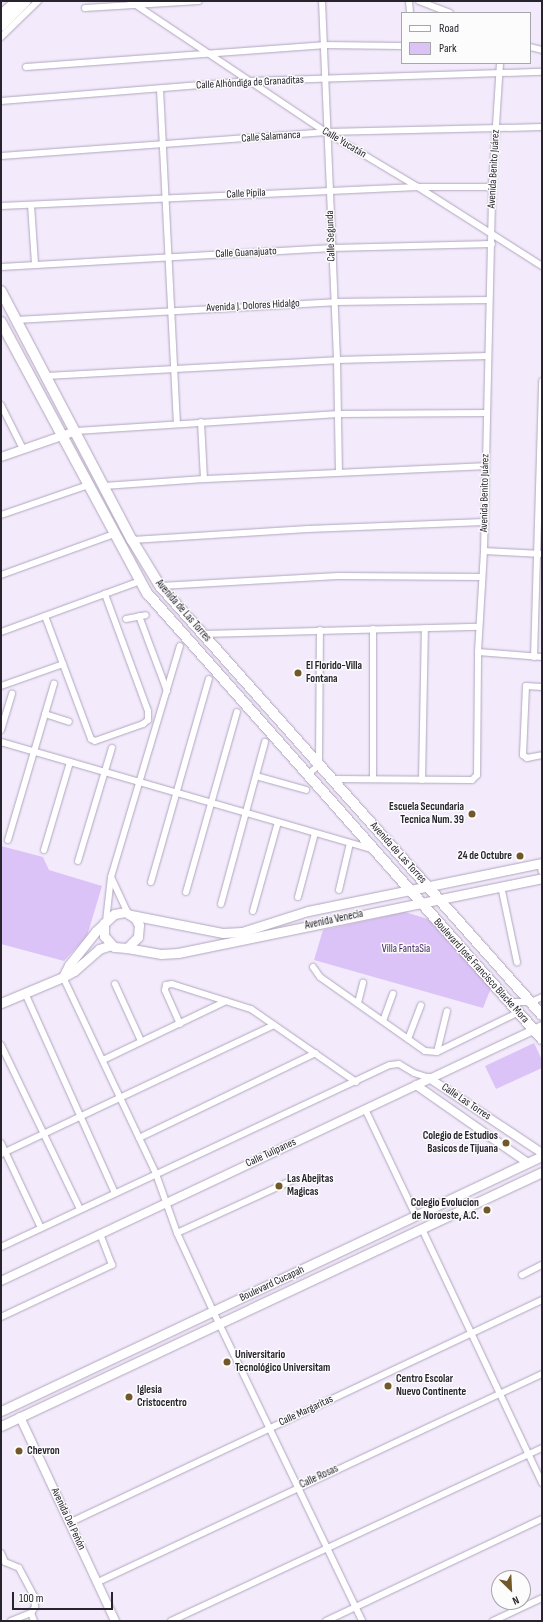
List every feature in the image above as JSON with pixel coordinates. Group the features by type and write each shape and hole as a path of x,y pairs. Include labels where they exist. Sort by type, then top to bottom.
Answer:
{"main road":[{"path":"1,15 17,1"},
{"path":"1,26 26,1"},
{"name":"Avenida de Las Torres","path":"1,291 132,540 160,586 438,898"},
{"name":"Avenida de Las Torres","path":"1,322 147,593 420,902"},
{"name":"Avenida Venecia","path":"130,914 233,933 250,930 308,910 411,892 541,866"},
{"name":"Avenida Venecia","path":"127,948 162,954 178,954 438,898 542,878"},
{"name":"Boulevard José Francisco Blacke Mora","path":"438,898 542,1015"},
{"name":"Boulevard José Francisco Blacke Mora","path":"420,902 518,1012 538,1028 542,1039"},
{"path":"1,1003 64,977 74,971 99,948 111,946 127,948 134,944 139,933 139,925 130,914 117,913 105,922 69,965 64,977"},
{"path":"105,922 104,936 111,946"},
{"name":"Boulevard Cucapah","path":"1,1411 542,1156"},
{"name":"Boulevard Cucapah","path":"1,1426 542,1172"}],"street":[{"path":"1,37 38,1"},
{"name":"Calle Yucatán","path":"130,1 326,132 418,187 542,266"},
{"path":"85,8 199,1"},
{"name":"Calle Segunda","path":"322,1 326,132 337,360 339,472"},
{"path":"409,1 410,12"},
{"path":"419,1 447,12"},
{"path":"26,67 323,45 401,46"},
{"path":"531,47 542,50"},
{"name":"Avenida Benito Juárez","path":"332,779 476,779 478,652 484,551 486,413 492,244 492,187 500,64"},
{"name":"Calle Alhóndiga de Granaditas","path":"1,101 250,81 499,72 542,72"},
{"path":"160,89 164,198 177,423"},
{"name":"Calle Salamanca","path":"1,156 326,132 496,130 542,127"},
{"name":"Calle Pípila","path":"1,206 329,190 418,187 492,187"},
{"path":"30,205 35,263"},
{"name":"Calle Guanajuato","path":"1,266 332,248 492,244"},
{"name":"Avenida J. Dolores Hidalgo","path":"16,320 334,302 489,300"},
{"path":"46,376 337,360 488,356"},
{"path":"534,656 539,608 542,381"},
{"path":"1,405 23,449"},
{"path":"1,457 76,431 177,423 338,414 486,413"},
{"path":"201,422 204,479"},
{"path":"104,486 204,479 485,466"},
{"path":"1,515 88,484"},
{"path":"132,540 308,529 484,522"},
{"path":"1,576 114,534"},
{"path":"484,551 539,554"},
{"path":"160,586 338,576 482,577"},
{"path":"1,632 140,582"},
{"path":"45,616 62,664 93,740 143,724 148,720 148,710 105,594"},
{"path":"126,619 143,615 167,691"},
{"path":"202,634 479,627"},
{"path":"422,780 425,628"},
{"path":"373,629 373,778"},
{"path":"307,774 319,765 320,630"},
{"path":"105,922 111,877 141,782 180,646"},
{"path":"478,652 542,657"},
{"path":"1,686 62,664"},
{"path":"151,882 178,793 209,679"},
{"path":"8,840 54,684"},
{"path":"542,687 526,686 523,755 527,758 542,755"},
{"path":"1,730 12,694"},
{"path":"186,892 213,804 237,712"},
{"path":"45,714 69,722"},
{"path":"1,742 374,850"},
{"path":"221,904 265,742"},
{"path":"78,861 112,748"},
{"path":"44,850 70,762"},
{"path":"256,776 306,790"},
{"path":"253,911 278,822"},
{"path":"298,897 315,833"},
{"path":"339,890 350,843"},
{"path":"111,877 130,914"},
{"path":"502,886 517,962"},
{"path":"313,967 320,978 384,1021 425,1051 437,1052 518,1012"},
{"path":"64,977 156,1174 177,1233 218,1324 270,1428 297,1488 362,1621"},
{"path":"358,1003 363,983"},
{"path":"115,984 141,1041"},
{"path":"180,1024 165,990 166,986 172,984 251,1009 356,1082"},
{"path":"25,993 82,1116 115,1193"},
{"path":"384,1021 393,994"},
{"path":"510,1002 531,1002 542,997"},
{"path":"103,1060 226,1001"},
{"path":"408,1039 421,1005"},
{"path":"437,1052 447,1011"},
{"path":"3,1153 274,1025"},
{"name":"Calle Tulipanes","path":"1,1281 100,1233 538,1028"},
{"path":"1,1045 80,1209"},
{"path":"138,1138 316,1053"},
{"path":"1,1247 394,1063 414,1073 429,1078"},
{"path":"414,1073 416,1085"},
{"name":"Calle Las Torres","path":"429,1078 542,1153"},
{"name":"Calle Las Torres","path":"416,1085 528,1163"},
{"path":"365,1109 416,1216"},
{"path":"1,1143 3,1153 40,1228"},
{"path":"177,1233 293,1180"},
{"path":"422,1229 542,1483"},
{"path":"1,1317 112,1265 100,1233"},
{"path":"522,1275 542,1266"},
{"name":"Calle Margaritas","path":"69,1523 542,1300"},
{"name":"Calle Rosas","path":"98,1582 542,1374"},
{"name":"Avenida Del Peñón","path":"20,1416 115,1621"},
{"path":"171,1621 542,1448"},
{"path":"326,1621 542,1519"},
{"path":"1,1553 3,1563 19,1568 34,1596 35,1607 31,1613 11,1621"},
{"path":"494,1621 542,1598"},
{"path":"31,1613 34,1621"}],"green space":[{"path":"1,846 43,857 49,870 102,886 87,936 64,961 1,944"},
{"name":"Villa FantaSia","path":"405,912 431,920 491,988 483,1008 314,960 323,930"},
{"path":"534,1043 542,1060 542,1068 496,1089 485,1066"}],"place":[{"name":"El Florido-Villa Fontana","path":"298,673"},
{"name":"Escuela Secundaria Tecnica Num. 39","path":"472,814"},
{"name":"24 de Octubre","path":"520,856"},
{"name":"Colegio de Estudios Basicos de Tijuana","path":"506,1143"},
{"name":"Las Abejitas Magicas","path":"279,1186"},
{"name":"Colegio Evolucion de Noroeste, A.C.","path":"487,1210"},
{"name":"Universitario Tecnológico Universitam","path":"227,1362"},
{"name":"Centro Escolar Nuevo Continente","path":"388,1386"},
{"name":"Iglesia Cristocentro","path":"129,1397"},
{"name":"Chevron","path":"19,1451"}]}
